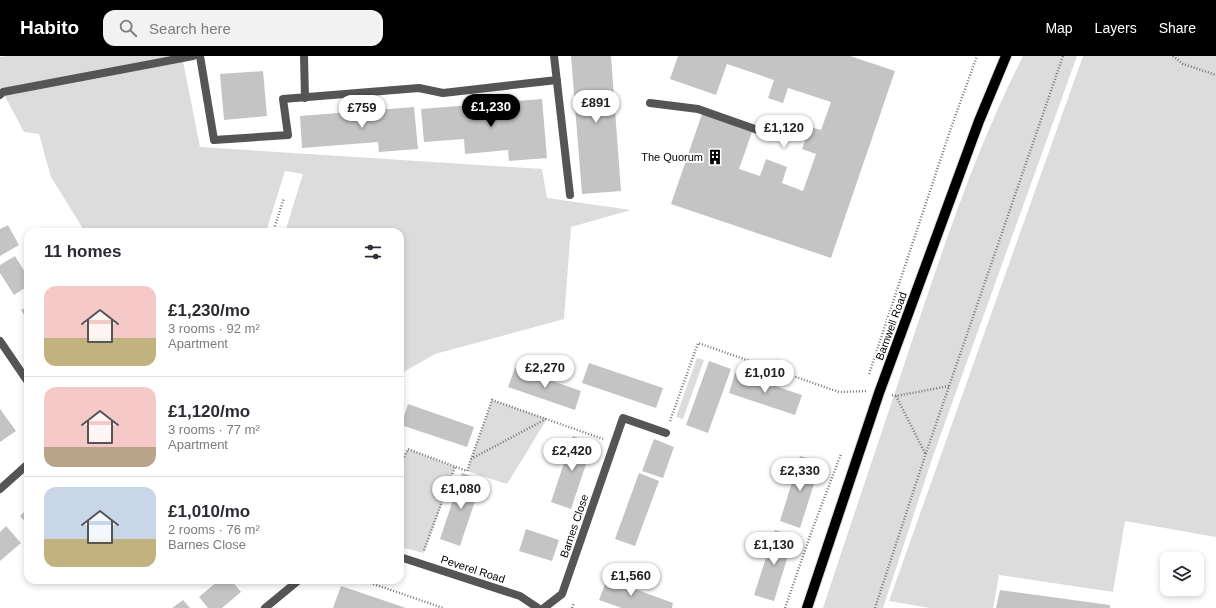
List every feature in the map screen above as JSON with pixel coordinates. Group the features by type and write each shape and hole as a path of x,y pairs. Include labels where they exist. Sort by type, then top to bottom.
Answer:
{"main road":[{"name":"Barnwell Road","path":"807,608 882,386 979,121 1006,56"}],"street":[{"path":"2,94 193,56"},
{"path":"200,56 214,140 288,135 283,99 419,88 443,93 557,80"},
{"path":"304,56 305,98"},
{"path":"554,56 570,195"},
{"path":"650,103 698,110 766,133"},
{"path":"0,341 24,376"},
{"name":"Barnes Close","path":"544,608 562,594 623,418 666,433"},
{"path":"0,489 24,468"},
{"name":"Peverel Road","path":"404,558 520,596 538,608"},
{"path":"265,608 272,605 294,584"}],"path":[{"path":"868,376 951,128 977,56"},
{"path":"875,608 926,453 1062,56"},
{"path":"1173,56 1183,64 1216,74"},
{"path":"274,228 284,198"},
{"path":"666,433 698,343 839,392 863,390 861,397"},
{"path":"926,453 896,396 950,386"},
{"path":"404,457 408,449 467,471 492,400 615,443"},
{"path":"471,459 547,419"},
{"path":"785,608 811,533 842,453"},
{"path":"419,563 455,466"},
{"path":"374,584 443,608"}],"shaded area":[{"path":"182,56 200,147 542,169 547,198 631,210 571,227 564,319 435,354 404,372 404,228 286,228 303,174 285,171 267,228 83,228 51,177 39,134 24,132 0,87 0,57"},
{"path":"1023,56 1077,56 933,456 883,608 823,608 948,234 991,125"},
{"path":"1083,56 1216,56 1216,537 1125,521 1113,592 999,575 993,608 930,608 889,601"},
{"path":"697,358 704,360 683,419 676,417"},
{"path":"492,400 547,419 507,484 467,471"},
{"path":"408,449 455,467 424,553 404,548 404,456"}],"building":[{"path":"571,56 611,56 621,191 582,194"},
{"name":"The Quorum","path":"678,56 850,56 895,71 831,258 671,204 702,114 752,132 739,169 760,176 766,159 787,167 782,183 803,191 816,154 802,149 810,127 821,130 831,102 788,88 783,103 768,98 774,80 727,64 716,95 670,79"},
{"path":"263,71 267,116 224,120 220,74"},
{"path":"542,99 547,158 509,161 508,150 465,154 464,139 424,142 421,109"},
{"path":"414,107 418,149 379,152 378,142 302,148 300,116"},
{"path":"8,225 19,245 0,256 0,229"},
{"path":"15,256 24,271 24,289 14,295 0,273 0,265"},
{"path":"24,308 24,315 21,310"},
{"path":"709,361 731,369 708,433 686,425"},
{"path":"589,363 663,388 656,408 582,383"},
{"path":"515,368 581,391 575,410 508,387"},
{"path":"735,373 802,395 795,415 729,393"},
{"path":"408,404 474,427 467,447 404,426 404,416"},
{"path":"0,409 16,431 0,442"},
{"path":"573,436 593,443 571,509 551,502"},
{"path":"654,439 674,447 663,478 642,471"},
{"path":"800,456 821,462 800,528 780,521"},
{"path":"462,473 482,480 460,546 440,539"},
{"path":"639,473 659,481 635,546 615,539"},
{"path":"24,512 24,520 20,516"},
{"path":"6,526 21,543 0,561 0,532"},
{"path":"526,529 559,540 552,561 519,551"},
{"path":"775,530 794,536 774,601 754,595"},
{"path":"607,579 673,603 672,608 622,608 599,600"},
{"path":"214,584 234,584 241,592 222,608 208,608 199,597"},
{"path":"341,586 406,608 333,608"},
{"path":"1000,590 1110,605 1110,608 996,608"},
{"path":"183,600 190,608 172,608"}],"place":[{"name":"The Quorum","path":"715,157"}]}
